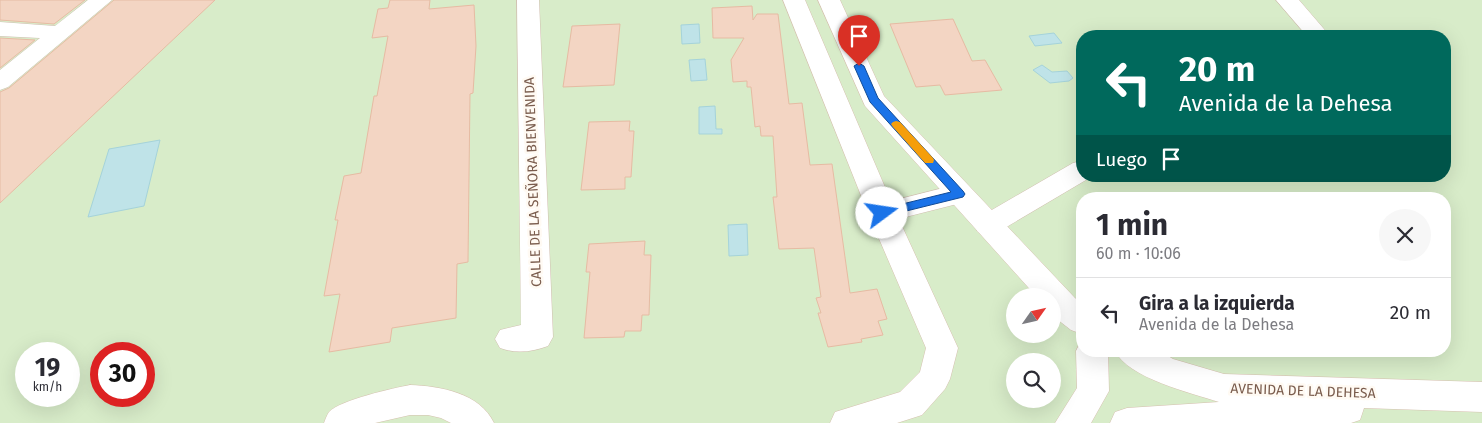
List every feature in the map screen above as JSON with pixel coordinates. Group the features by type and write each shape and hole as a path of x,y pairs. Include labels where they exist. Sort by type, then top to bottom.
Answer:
{"street":[{"path":"0,82 101,0"},
{"name":"CALLE DE LA SEÑORA BIENVENIDA","path":"511,340 537,337 528,0"},
{"path":"794,0 882,213 942,348 934,379 910,404 847,423"},
{"path":"829,0 874,100 959,194 1073,314"},
{"path":"1287,0 1314,30"},
{"path":"0,30 59,33"},
{"path":"988,225 1076,174"},
{"path":"882,213 959,194"},
{"path":"1072,423 1093,391 1092,357"},
{"name":"AVENIDA DE LA DEHESA","path":"1141,357 1164,370 1224,389 1482,398"},
{"path":"1127,423 1482,398"},
{"path":"341,423 367,409 403,400 437,401 466,412 477,423"}],"green space":[{"path":"0,0 1482,0 1482,423 0,423"}],"water":[{"path":"699,24 700,43 682,44 681,25"},
{"path":"1054,33 1062,43 1035,46 1029,36"},
{"path":"705,59 707,80 691,81 689,60"},
{"path":"1042,65 1052,72 1067,71 1073,78 1069,81 1050,83 1033,70"},
{"path":"715,106 716,129 722,129 722,134 699,134 699,107"},
{"path":"160,140 144,206 88,217 109,149"},
{"path":"747,224 748,255 729,256 728,225"}],"building":[{"path":"0,0 85,0 54,24 0,20"},
{"path":"114,0 215,0 0,203 0,92 9,88"},
{"path":"390,0 430,0 429,9 474,5 476,46 473,93 470,94 468,262 457,264 456,318 392,328 390,342 329,352 340,294 324,296 338,220 335,220 344,176 361,173 374,96 377,96 388,36 372,38 378,9 388,8"},
{"path":"752,6 753,20 757,14 778,14 789,104 802,103 810,165 832,164 850,293 877,289 887,319 878,321 883,335 861,339 862,342 828,347 818,313 821,313 816,298 821,297 814,248 779,249 773,197 777,197 773,136 761,136 760,126 755,127 751,87 747,87 747,81 733,82 731,60 744,38 713,38 712,8"},
{"path":"953,19 972,61 985,60 1002,90 945,95 940,85 916,87 890,24"},
{"path":"620,24 614,85 563,87 572,26"},
{"path":"0,38 35,40 0,68"},
{"path":"630,121 629,131 634,131 631,177 625,177 625,189 581,190 589,122"},
{"path":"645,241 644,255 651,255 649,315 642,315 641,331 625,331 624,337 584,338 590,272 586,272 589,244"}],"slow traffic":[{"path":"896,124 929,160"}],"route":[{"path":"859,66 874,100 959,194 882,213"}]}
